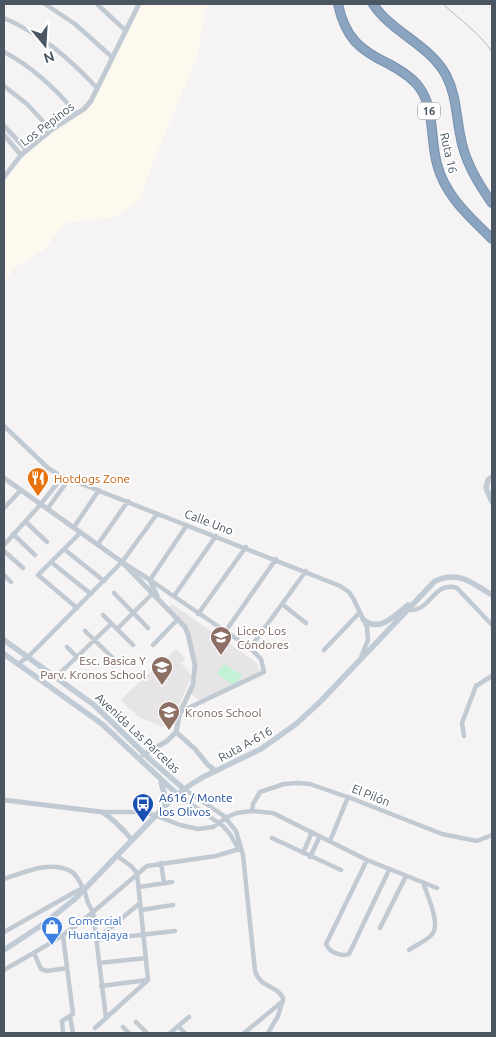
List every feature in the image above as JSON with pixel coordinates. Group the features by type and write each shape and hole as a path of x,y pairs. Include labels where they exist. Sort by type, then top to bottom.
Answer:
{"highway":[{"name":"Ruta 16","path":"338,4 346,28 355,44 404,73 422,90 429,109 436,158 442,179 456,201 492,239"},
{"name":"Ruta 16","path":"373,4 393,27 431,56 446,75 455,99 460,135 466,158 492,203"}],"main road":[{"path":"492,477 488,480 486,488 492,502"},
{"name":"Ruta A-616","path":"4,950 45,923 84,888 157,816 164,806 184,789 261,749 280,736 320,702 406,609 430,586 444,577 462,577 492,595"},
{"path":"363,619 370,624 378,625 406,609"},
{"name":"Avenida Las Parcelas","path":"4,640 94,705 144,754 184,789"},
{"name":"Avenida Las Parcelas","path":"4,654 93,717 178,795"},
{"path":"160,780 163,788 164,806"}],"street":[{"path":"45,4 75,24 112,57"},
{"path":"97,4 125,30"},
{"name":"Los Pepinos","path":"4,177 26,150 91,101 96,87 139,4"},
{"path":"4,18 46,41 68,59 96,87"},
{"path":"4,52 45,80 76,113"},
{"path":"4,86 27,104 51,130"},
{"path":"4,126 26,150"},
{"path":"4,135 21,155"},
{"name":"Calle Uno","path":"4,426 48,468 69,479 246,547 340,586 349,592 369,632 360,660"},
{"path":"4,545 26,522 63,476"},
{"path":"4,478 122,562 250,648 261,659 264,672 180,712"},
{"path":"48,508 69,479"},
{"path":"4,508 21,490"},
{"path":"74,527 99,490"},
{"path":"98,544 128,501"},
{"path":"18,664 28,657 122,562 157,514"},
{"path":"26,522 47,542"},
{"path":"150,580 187,525"},
{"path":"77,608 38,575 81,532"},
{"path":"13,534 35,555"},
{"path":"174,596 216,536"},
{"path":"198,614 246,547"},
{"path":"64,549 104,580"},
{"path":"4,551 24,568"},
{"path":"224,632 276,559"},
{"path":"51,562 91,594"},
{"path":"122,562 154,592 178,619 188,634 196,673 193,685 180,712 176,732 168,741 138,759"},
{"path":"250,648 306,571"},
{"path":"4,575 11,582"},
{"path":"150,580 154,592"},
{"path":"406,609 418,610 442,588 452,586 457,588 492,625"},
{"path":"117,629 154,592"},
{"path":"114,593 148,628"},
{"path":"282,604 306,623"},
{"path":"324,650 360,612"},
{"path":"103,615 133,645"},
{"path":"153,645 178,619"},
{"path":"56,677 111,624"},
{"path":"85,632 115,660"},
{"path":"67,647 77,657"},
{"path":"464,736 462,723 476,686 492,676"},
{"path":"176,732 216,771"},
{"name":"El Pilón","path":"252,811 253,804 260,792 284,784 310,784 442,834 477,841 492,835"},
{"path":"184,789 226,818 236,831 243,855 255,971 262,983 283,996 278,1016 268,1033"},
{"path":"178,795 219,823 230,834 243,855"},
{"path":"330,841 348,797"},
{"path":"4,800 102,812 144,812 192,828 207,828 237,813 252,811 277,814 367,860 437,888"},
{"path":"102,812 116,822 132,840"},
{"path":"302,853 312,832"},
{"path":"310,856 320,836"},
{"path":"272,838 341,870"},
{"path":"4,970 78,926 147,866 216,856 239,849"},
{"path":"117,856 137,873 148,980"},
{"path":"367,860 326,944 334,952 344,956 349,954 389,870"},
{"path":"161,863 164,883"},
{"path":"4,880 32,870 54,867 74,873 84,888 88,903 93,912 106,1018"},
{"path":"380,928 406,876"},
{"path":"139,887 172,882"},
{"path":"409,950 428,938 433,933 435,926 434,912 423,882"},
{"path":"4,932 84,888"},
{"path":"96,940 140,903"},
{"path":"141,910 173,905"},
{"path":"96,940 175,931"},
{"path":"63,936 73,1014 62,1021 63,1033"},
{"path":"34,952 41,969 47,971 67,968"},
{"path":"99,963 146,958"},
{"path":"101,986 148,980"},
{"path":"95,1028 148,980"},
{"path":"244,1033 283,1001"},
{"path":"70,1016 73,1033"},
{"path":"170,1033 189,1017"},
{"path":"136,1022 147,1033"},
{"path":"178,1026 185,1033"},
{"path":"123,1027 129,1033"}],"shaded area":[{"path":"141,4 206,4 198,54 139,201 114,217 65,223 46,248 15,268 4,283 4,182 29,151 86,110"},
{"name":"Liceo Los Cóndores","path":"172,604 257,663 261,672 201,702 191,694 197,679 197,665 186,625 169,607"},
{"name":"Esc. Basica Y Parv. Kronos School","path":"176,649 186,659 181,663 192,676 176,716 162,728 141,718 127,707 121,699"}],"green space":[{"path":"224,664 242,675 235,686 217,674"}],"railway":[{"path":"443,4 475,32 492,52"}],"place":[{"name":"Hotdogs Zone","path":"38,497"},
{"name":"Liceo Los Cóndores","path":"221,656"},
{"name":"Esc. Basica Y Parv. Kronos School","path":"162,686"},
{"name":"Kronos School","path":"169,731"},
{"name":"A616 / Monte los Olivos","path":"143,823"},
{"name":"Comercial Huantajaya","path":"52,946"}]}
